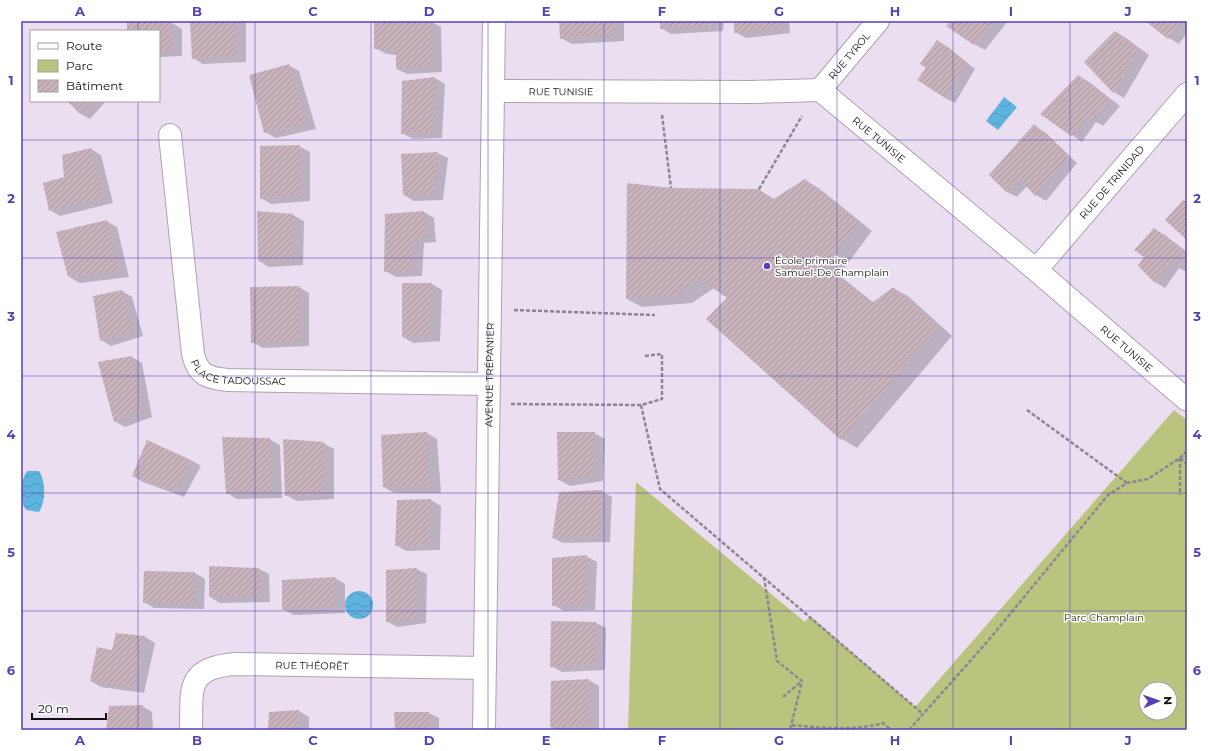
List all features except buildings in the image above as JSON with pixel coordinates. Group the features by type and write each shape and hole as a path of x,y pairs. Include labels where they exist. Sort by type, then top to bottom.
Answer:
{"street":[{"name":"AVENUE TRÉPANIER","path":"484,730 494,21"},
{"name":"RUE TYROL","path":"820,90 878,21"},
{"name":"RUE TUNISIE","path":"493,91 751,92 820,90 1036,270 1187,400"},
{"name":"RUE DE TRINIDAD","path":"1036,270 1187,94"},
{"name":"PLACE TADOUSSAC","path":"170,135 193,354 196,365 201,372 209,378 228,380 488,384"},
{"name":"RUE THÉORÊT","path":"191,730 194,685 199,675 209,669 221,665 485,668"}],"path":[{"path":"662,114 671,188"},
{"path":"759,189 802,116"},
{"path":"512,310 655,315"},
{"path":"511,404 641,405 662,399 662,354 646,356"},
{"path":"641,405 660,489 923,714"},
{"path":"1027,410 1127,483"},
{"path":"909,730 987,642 1108,495 1127,483 1148,479 1180,458 1187,451"},
{"path":"1180,458 1187,464"},
{"path":"1180,458 1180,495"},
{"path":"764,577 777,661 802,681"},
{"path":"783,697 802,681"},
{"path":"790,730 802,681"},
{"path":"792,724 818,728 872,727 883,723 890,730"}],"green space":[{"name":"Parc Champlain","path":"1174,410 1187,420 1187,730 628,730 636,482 805,622 810,616 915,707"}],"water":[{"path":"1004,97 1017,107 998,130 986,121"},
{"path":"27,471 39,471 43,480 44,497 39,512 26,510 22,501 21,491 23,480"},
{"path":"359,591 369,595 373,605 369,615 359,619 349,615 345,605 349,595"}],"place":[{"name":"École primaire Samuel-De Champlain","path":"767,266"}]}
